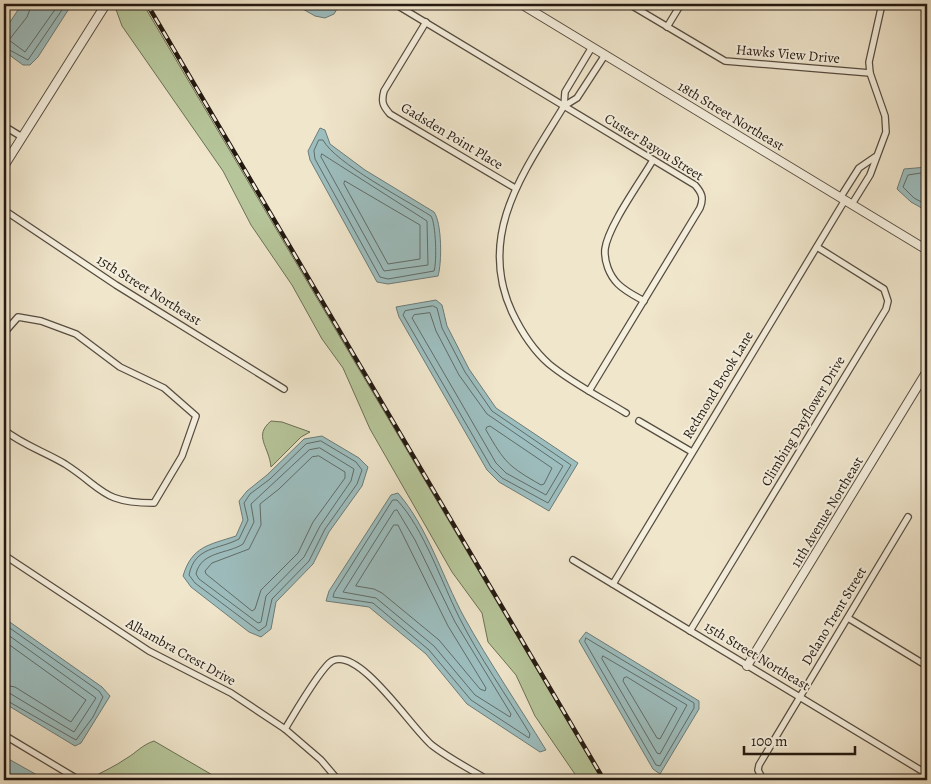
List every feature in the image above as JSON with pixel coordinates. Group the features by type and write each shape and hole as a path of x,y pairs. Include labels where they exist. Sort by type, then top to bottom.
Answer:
{"street":[{"path":"4,166 106,4"},
{"name":"Custer Bayou Street","path":"395,4 695,185 701,192 703,200 700,208 589,391"},
{"name":"18th Street Northeast","path":"521,4 927,250"},
{"name":"Hawks View Drive","path":"629,4 718,58 732,62 870,73"},
{"path":"667,27 681,4"},
{"name":"Redmond Brook Lane","path":"613,584 846,201 864,184 870,175 875,157 885,138 887,127 870,73 870,51 882,4"},
{"name":"Gadsden Point Place","path":"426,22 384,91 383,107 390,114 515,188"},
{"path":"564,106 565,92 592,47"},
{"path":"604,55 576,98 564,106 515,188 504,217 500,244 500,267 509,305 534,349 555,368 626,413"},
{"path":"4,126 22,137"},
{"name":"Redmond Brook Lane","path":"846,201 853,177 859,168 875,157"},
{"path":"644,301 617,283 610,273 606,261 605,248 610,232 653,160"},
{"path":"853,177 864,184"},
{"name":"15th Street Northeast","path":"4,210 116,286 284,388"},
{"name":"Climbing Dayflower Drive","path":"690,631 886,309 888,301 884,289 817,248"},
{"path":"4,333 18,317 41,320 76,334 120,367 164,388 196,416 182,456 154,503 129,503 106,496 65,464 15,439 4,430"},
{"name":"11th Avenue Northeast","path":"748,666 927,371"},
{"path":"639,421 692,452"},
{"name":"Delano Trent Street","path":"763,780 758,770 759,765 908,517"},
{"name":"Alhambra Crest Drive","path":"4,555 149,651 231,693 285,729 320,760 338,780"},
{"name":"15th Street Northeast","path":"573,560 927,774"},
{"path":"848,618 927,666"},
{"path":"285,729 330,662 339,659 348,661 384,691 431,746 488,780"},
{"path":"4,735 80,780"}],"green space":[{"path":"114,4 143,4 602,780 579,780 535,716 516,675 488,642 482,613 452,572 370,429 343,368 322,339 292,285 251,225 223,171 122,26"},
{"path":"271,421 282,422 310,432 301,437 271,467 263,432"},
{"path":"154,741 221,780 87,780 131,756"}],"water":[{"path":"22,4 72,4 38,57 30,65 23,65 4,51 4,31"},
{"path":"294,4 340,4 334,14 325,18 315,16"},
{"path":"320,128 325,130 330,144 365,170 434,212 439,225 441,243 438,276 388,284 377,282 310,160 308,151"},
{"path":"927,167 927,211 911,202 897,189 904,169"},
{"path":"436,300 442,305 447,326 469,369 496,408 578,463 549,511 499,482 487,470 399,317 396,307"},
{"path":"322,436 359,458 368,467 362,486 329,532 313,564 276,602 271,629 261,637 249,632 191,587 183,576 191,558 203,548 236,536 243,520 239,501 247,491 267,475 304,439"},
{"path":"398,493 418,521 464,617 546,750 540,752 467,704 426,654 369,607 326,601 329,591 391,495"},
{"path":"4,618 102,687 110,696 81,743 75,746 4,703"},
{"path":"586,632 699,701 699,709 660,774 653,769 579,641"},
{"path":"5,757 46,780 4,780"}],"railway":[{"path":"147,4 604,780"}]}
